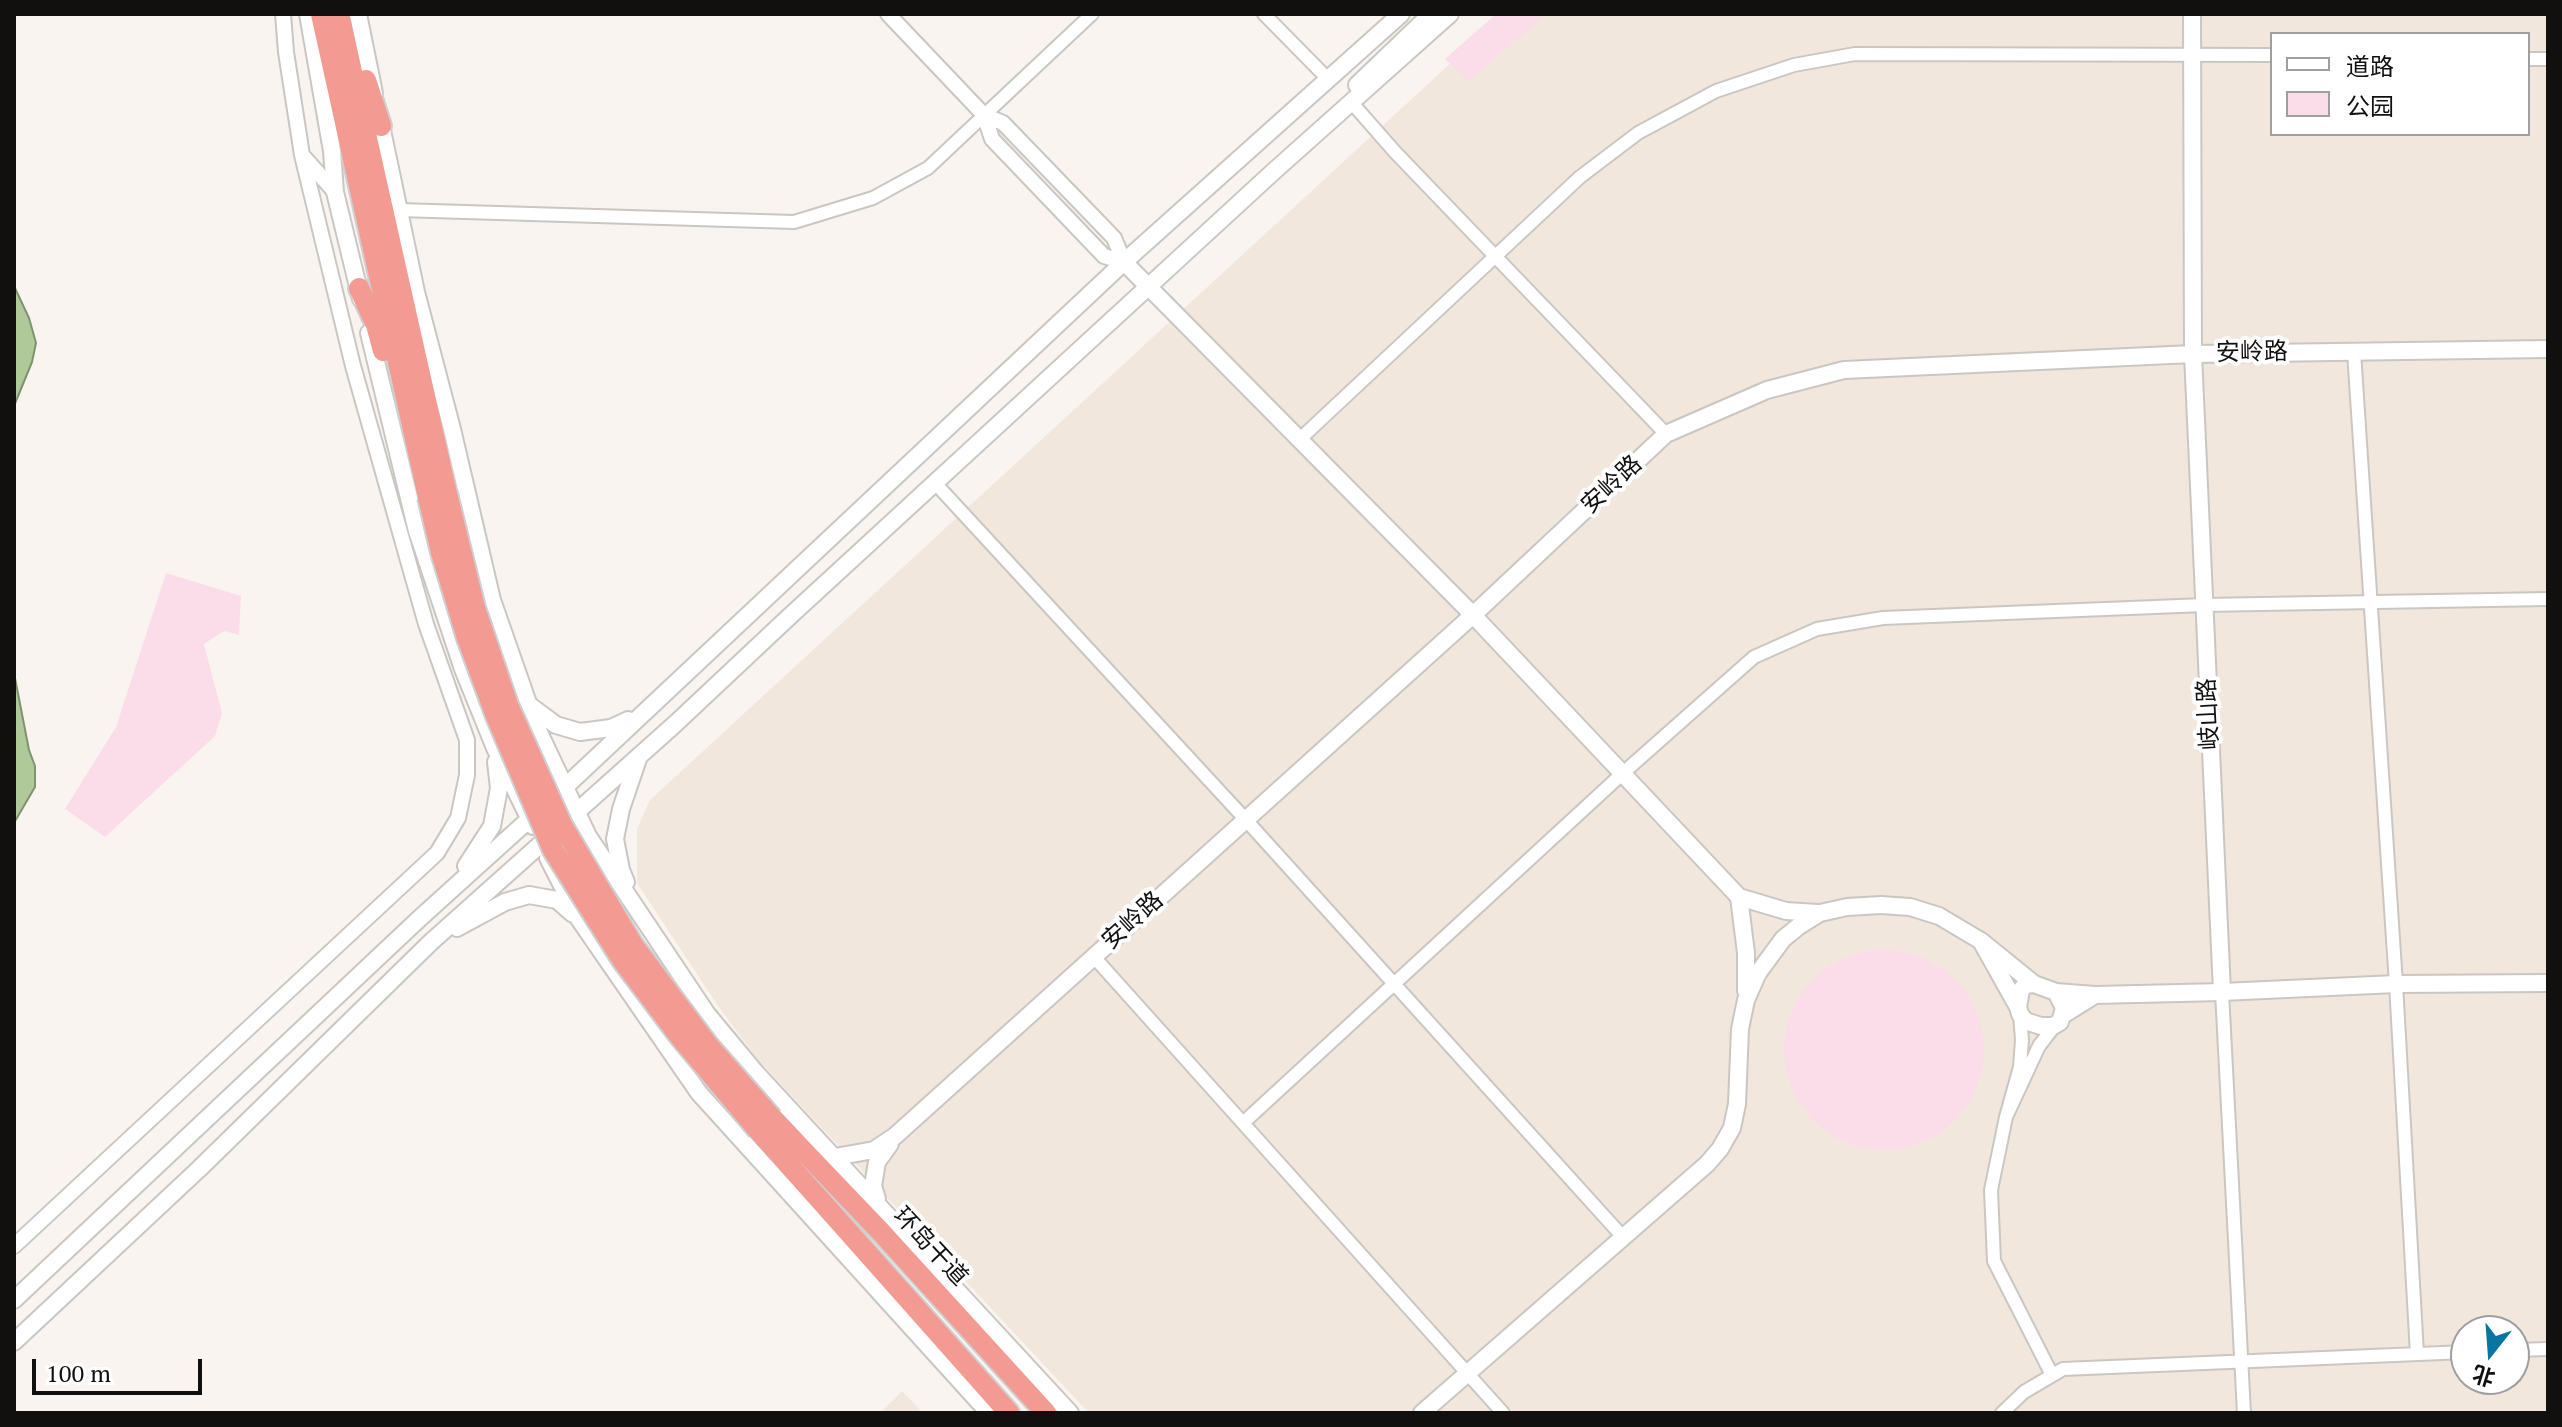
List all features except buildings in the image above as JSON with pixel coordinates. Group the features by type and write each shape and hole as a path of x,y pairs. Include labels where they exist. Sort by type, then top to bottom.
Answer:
{"highway":[{"path":"321,14 423,474"},
{"path":"341,14 381,126"},
{"path":"341,14 438,495 508,705 562,825 633,945 765,1124 1009,1413"},
{"path":"359,288 376,325 423,474 438,495"},
{"path":"416,292 438,495"},
{"name":"环岛干道","path":"765,1124 881,1232 1046,1413"}],"main road":[{"path":"308,14 332,151 335,192 417,531 463,669 495,748 529,819 579,919 699,1093 989,1413"},
{"path":"358,14 416,292 492,600 536,726 588,836 707,1014 756,1073 1070,1413"},
{"path":"14,1300 1124,262 1401,14"},
{"path":"1273,172 1431,14"},
{"path":"14,1342 200,1168 431,942 542,845 1273,172 1450,14"},
{"name":"岐山路","path":"2192,14 2193,354 2222,992"},
{"path":"1124,262 1473,615 1739,897 1786,911 1820,913 1858,906 1910,907 1939,916 1981,941 2034,984 2056,992 2095,995 2396,984 2548,983"},
{"name":"安岭路","path":"895,1136 1473,615 1666,434 1767,390 1844,370 2193,354 2548,349"},
{"path":"529,705 556,725 580,732 611,728 644,712"},
{"path":"420,918 474,857 492,826 499,788 495,748"},
{"path":"639,756 621,809 615,839 621,870 640,917"},
{"path":"431,942 505,902 529,895 557,900 579,919"},
{"path":"1422,1413 1707,1164 1720,1149 1732,1128 1737,1104 1740,1029 1746,1000 1746,953 1739,897"},
{"path":"1746,1000 1758,973 1783,939 1820,913"},
{"path":"1981,941 2019,1010 2031,1024 2041,1026 2060,1020 2095,995"},
{"path":"2019,1010 2021,990 2025,985 2034,984"},
{"path":"2056,992 2064,1008 2060,1020"},
{"path":"835,1157 874,1150 895,1136"},
{"path":"878,1203 873,1186 877,1162 895,1136"}],"street":[{"path":"14,1246 403,886 437,853 458,818 467,775 467,740 426,624 370,427 302,155 283,14"},
{"path":"888,14 984,115 1003,123 1114,238 1124,262"},
{"path":"399,210 794,222 873,198 928,168 1092,14"},
{"path":"1264,14 1328,79"},
{"path":"1300,439 1580,177 1638,133 1716,91 1794,65 1855,54 2270,55"},
{"path":"1352,103 1666,434"},
{"path":"302,155 335,192"},
{"path":"2354,352 2417,1354"},
{"path":"935,483 1246,820 1622,1236"},
{"path":"1243,1123 1623,773 1754,657 1817,629 1883,618 2204,605 2548,599"},
{"path":"1094,957 1503,1413"},
{"name":"岐山路","path":"2222,992 2244,1413"},
{"path":"2019,1010 2022,1040 2020,1067 1991,1190 1994,1261 2052,1375"},
{"path":"2006,1117 2039,1046 2060,1020"},
{"path":"2002,1413 2024,1392 2063,1369 2450,1353"}],"shaded area":[{"path":"1504,14 2548,14 2548,1413 1089,1413 759,1061 718,1006 637,883 637,829 650,800"},
{"path":"14,286 29,318 36,343 32,362 14,406"},
{"path":"14,673 35,766 35,787 14,823"},
{"path":"902,1391 923,1413 880,1413"}],"green space":[{"path":"1496,14 1546,14 1469,81 1445,59"},
{"path":"166,573 241,596 239,635 224,631 204,644 222,713 215,736 105,837 65,809 116,727"},
{"path":"1884,950 1922,957 1955,979 1977,1012 1984,1050 1977,1088 1955,1121 1922,1143 1884,1150 1846,1143 1813,1121 1791,1088 1784,1050 1791,1012 1813,979 1846,957"}]}
